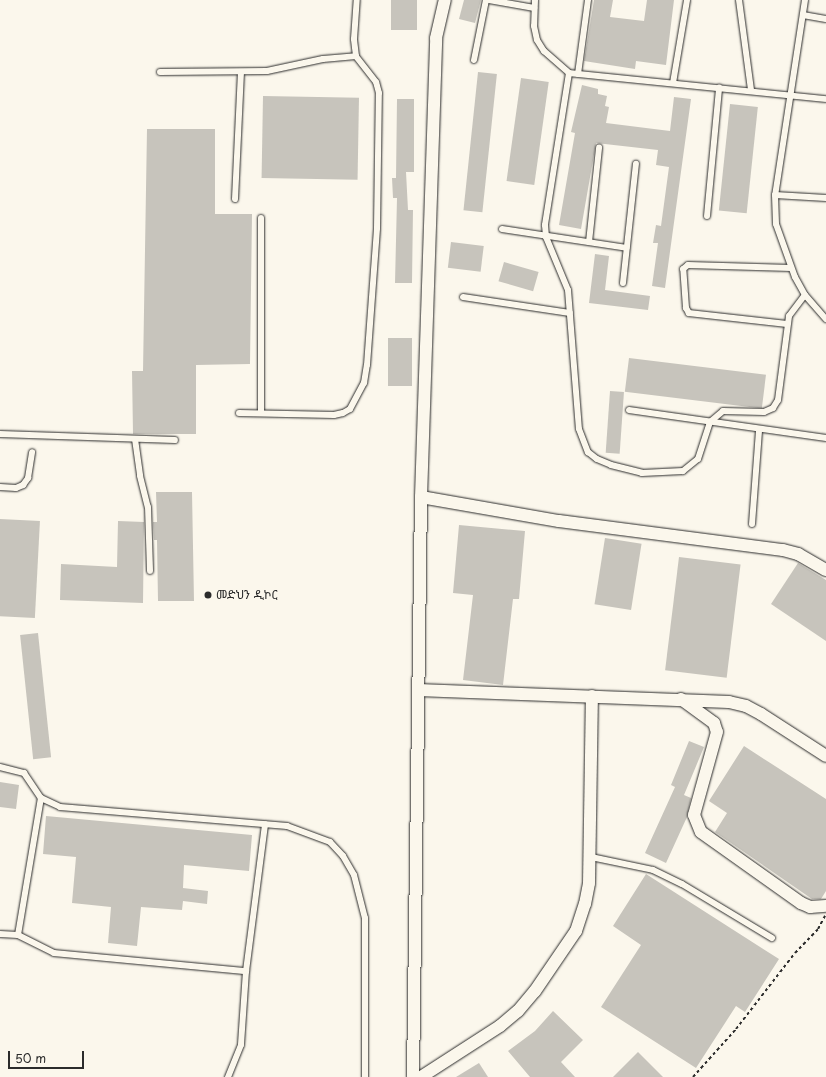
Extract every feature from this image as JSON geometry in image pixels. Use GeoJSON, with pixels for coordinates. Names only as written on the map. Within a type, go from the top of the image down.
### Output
{"type":"FeatureCollection","features":[{"type":"Feature","properties":{"kind":"street"},"geometry":{"type":"LineString","coordinates":[[413,1077],[421,497],[436,38],[445,0]]}},
{"type":"Feature","properties":{"kind":"street"},"geometry":{"type":"LineString","coordinates":[[421,497],[558,521],[783,550],[798,554],[826,570]]}},
{"type":"Feature","properties":{"kind":"street"},"geometry":{"type":"LineString","coordinates":[[418,690],[729,702],[746,706],[826,756]]}},
{"type":"Feature","properties":{"kind":"street"},"geometry":{"type":"LineString","coordinates":[[421,1077],[500,1026],[535,991],[576,930],[585,904],[591,857],[592,696]]}},
{"type":"Feature","properties":{"kind":"street"},"geometry":{"type":"LineString","coordinates":[[680,699],[714,723],[717,732],[694,815],[701,832],[801,903],[810,907],[826,906]]}},
{"type":"Feature","properties":{"kind":"lane"},"geometry":{"type":"LineString","coordinates":[[240,413],[261,412],[334,415],[343,413],[350,409],[364,383],[367,365],[377,228],[379,93],[376,82],[356,56],[354,39],[358,16],[357,0]]}},
{"type":"Feature","properties":{"kind":"lane"},"geometry":{"type":"LineString","coordinates":[[474,60],[488,0],[534,8]]}},
{"type":"Feature","properties":{"kind":"lane"},"geometry":{"type":"LineString","coordinates":[[535,0],[534,8],[537,40],[544,51],[569,74],[826,98]]}},
{"type":"Feature","properties":{"kind":"lane"},"geometry":{"type":"LineString","coordinates":[[578,74],[588,0]]}},
{"type":"Feature","properties":{"kind":"lane"},"geometry":{"type":"LineString","coordinates":[[673,83],[687,0]]}},
{"type":"Feature","properties":{"kind":"lane"},"geometry":{"type":"LineString","coordinates":[[739,0],[751,90]]}},
{"type":"Feature","properties":{"kind":"lane"},"geometry":{"type":"LineString","coordinates":[[805,0],[788,94],[775,195],[776,224],[791,268],[805,295],[826,319]]}},
{"type":"Feature","properties":{"kind":"lane"},"geometry":{"type":"LineString","coordinates":[[803,15],[826,18]]}},
{"type":"Feature","properties":{"kind":"lane"},"geometry":{"type":"LineString","coordinates":[[160,72],[241,73],[267,71],[323,59],[356,56]]}},
{"type":"Feature","properties":{"kind":"lane"},"geometry":{"type":"LineString","coordinates":[[235,199],[241,73]]}},
{"type":"Feature","properties":{"kind":"lane"},"geometry":{"type":"LineString","coordinates":[[569,74],[545,225],[546,236],[566,279],[579,429],[588,452],[597,459],[642,473],[683,471],[698,459],[710,422],[723,411],[764,412],[773,408],[778,400],[787,324],[796,305],[805,295]]}},
{"type":"Feature","properties":{"kind":"lane"},"geometry":{"type":"LineString","coordinates":[[706,216],[719,88]]}},
{"type":"Feature","properties":{"kind":"lane"},"geometry":{"type":"LineString","coordinates":[[589,242],[599,148]]}},
{"type":"Feature","properties":{"kind":"lane"},"geometry":{"type":"LineString","coordinates":[[623,283],[636,164]]}},
{"type":"Feature","properties":{"kind":"lane"},"geometry":{"type":"LineString","coordinates":[[775,195],[826,198]]}},
{"type":"Feature","properties":{"kind":"lane"},"geometry":{"type":"LineString","coordinates":[[261,218],[261,412]]}},
{"type":"Feature","properties":{"kind":"lane"},"geometry":{"type":"LineString","coordinates":[[502,229],[627,248]]}},
{"type":"Feature","properties":{"kind":"lane"},"geometry":{"type":"LineString","coordinates":[[787,324],[689,312],[686,308],[683,269],[688,265],[791,268]]}},
{"type":"Feature","properties":{"kind":"lane"},"geometry":{"type":"LineString","coordinates":[[462,297],[570,313]]}},
{"type":"Feature","properties":{"kind":"lane"},"geometry":{"type":"LineString","coordinates":[[629,410],[759,430],[826,438]]}},
{"type":"Feature","properties":{"kind":"lane"},"geometry":{"type":"LineString","coordinates":[[752,524],[759,430]]}},
{"type":"Feature","properties":{"kind":"lane"},"geometry":{"type":"LineString","coordinates":[[0,434],[175,440]]}},
{"type":"Feature","properties":{"kind":"lane"},"geometry":{"type":"LineString","coordinates":[[135,439],[140,476],[148,507],[150,571]]}},
{"type":"Feature","properties":{"kind":"lane"},"geometry":{"type":"LineString","coordinates":[[0,487],[16,488],[23,484],[28,478],[32,452]]}},
{"type":"Feature","properties":{"kind":"lane"},"geometry":{"type":"LineString","coordinates":[[0,767],[24,773],[41,798],[60,807],[287,826],[330,842],[344,856],[354,876],[365,918],[365,1077]]}},
{"type":"Feature","properties":{"kind":"lane"},"geometry":{"type":"LineString","coordinates":[[18,935],[41,798]]}},
{"type":"Feature","properties":{"kind":"lane"},"geometry":{"type":"LineString","coordinates":[[228,1077],[241,1045],[246,971],[265,824]]}},
{"type":"Feature","properties":{"kind":"lane"},"geometry":{"type":"LineString","coordinates":[[591,857],[654,870],[682,884],[772,938]]}},
{"type":"Feature","properties":{"kind":"lane"},"geometry":{"type":"LineString","coordinates":[[0,934],[18,935],[54,953],[246,971]]}},
{"type":"Feature","properties":{"kind":"path"},"geometry":{"type":"LineString","coordinates":[[693,1077],[736,1030],[795,953],[818,929],[826,914]]}},
{"type":"Feature","properties":{"kind":"building"},"geometry":{"type":"Polygon","coordinates":[[[391,0],[417,0],[417,30],[391,30],[391,0]]]}},
{"type":"Feature","properties":{"kind":"building"},"geometry":{"type":"Polygon","coordinates":[[[464,0],[481,0],[475,23],[459,19],[464,0]]]}},
{"type":"Feature","properties":{"kind":"building"},"geometry":{"type":"Polygon","coordinates":[[[594,0],[613,0],[610,17],[644,21],[647,0],[674,0],[666,65],[636,61],[635,69],[584,61],[594,0]]]}},
{"type":"Feature","properties":{"kind":"building"},"geometry":{"type":"Polygon","coordinates":[[[478,72],[497,74],[482,212],[463,210],[478,72]]]}},
{"type":"Feature","properties":{"kind":"building"},"geometry":{"type":"Polygon","coordinates":[[[521,78],[549,82],[534,185],[507,181],[521,78]]]}},
{"type":"Feature","properties":{"kind":"building"},"geometry":{"type":"Polygon","coordinates":[[[582,85],[598,89],[598,94],[607,96],[605,106],[609,107],[606,123],[670,131],[674,97],[691,99],[665,288],[652,286],[658,243],[653,243],[656,225],[661,226],[669,167],[656,165],[658,150],[596,143],[581,229],[559,225],[575,133],[571,132],[582,85]]]}},
{"type":"Feature","properties":{"kind":"building"},"geometry":{"type":"Polygon","coordinates":[[[263,96],[359,98],[358,180],[262,178],[263,96]]]}},
{"type":"Feature","properties":{"kind":"building"},"geometry":{"type":"Polygon","coordinates":[[[397,99],[414,99],[414,172],[406,172],[408,210],[413,210],[412,283],[395,283],[397,198],[393,198],[392,178],[396,178],[397,99]]]}},
{"type":"Feature","properties":{"kind":"building"},"geometry":{"type":"Polygon","coordinates":[[[730,104],[758,107],[747,213],[719,210],[730,104]]]}},
{"type":"Feature","properties":{"kind":"building"},"geometry":{"type":"Polygon","coordinates":[[[147,129],[215,129],[215,214],[252,214],[250,364],[196,365],[196,434],[133,434],[132,371],[143,371],[147,129]]]}},
{"type":"Feature","properties":{"kind":"building"},"geometry":{"type":"Polygon","coordinates":[[[451,242],[484,246],[481,272],[448,268],[451,242]]]}},
{"type":"Feature","properties":{"kind":"building"},"geometry":{"type":"Polygon","coordinates":[[[595,254],[609,256],[605,290],[650,296],[648,310],[589,303],[595,254]]]}},
{"type":"Feature","properties":{"kind":"building"},"geometry":{"type":"Polygon","coordinates":[[[504,262],[539,272],[533,291],[498,281],[504,262]]]}},
{"type":"Feature","properties":{"kind":"building"},"geometry":{"type":"Polygon","coordinates":[[[388,338],[412,338],[412,386],[388,386],[388,338]]]}},
{"type":"Feature","properties":{"kind":"building"},"geometry":{"type":"Polygon","coordinates":[[[629,358],[766,375],[762,409],[625,392],[629,358]]]}},
{"type":"Feature","properties":{"kind":"building"},"geometry":{"type":"Polygon","coordinates":[[[610,391],[624,392],[620,454],[606,453],[610,391]]]}},
{"type":"Feature","properties":{"kind":"building"},"geometry":{"type":"Polygon","coordinates":[[[156,492],[192,492],[194,601],[158,601],[157,540],[154,540],[153,522],[157,522],[156,492]]]}},
{"type":"Feature","properties":{"kind":"building"},"geometry":{"type":"Polygon","coordinates":[[[0,519],[40,521],[35,618],[0,616],[0,519]]]}},
{"type":"Feature","properties":{"kind":"building"},"geometry":{"type":"Polygon","coordinates":[[[118,521],[144,522],[143,603],[60,600],[61,564],[117,567],[118,521]]]}},
{"type":"Feature","properties":{"kind":"building"},"geometry":{"type":"Polygon","coordinates":[[[459,525],[525,531],[519,599],[513,599],[503,685],[463,680],[473,595],[453,593],[459,525]]]}},
{"type":"Feature","properties":{"kind":"building"},"geometry":{"type":"Polygon","coordinates":[[[605,538],[642,544],[631,610],[595,604],[605,538]]]}},
{"type":"Feature","properties":{"kind":"building"},"geometry":{"type":"Polygon","coordinates":[[[679,557],[741,565],[727,678],[665,670],[679,557]]]}},
{"type":"Feature","properties":{"kind":"building"},"geometry":{"type":"Polygon","coordinates":[[[798,563],[826,580],[826,641],[771,604],[798,563]]]}},
{"type":"Feature","properties":{"kind":"building"},"geometry":{"type":"Polygon","coordinates":[[[38,633],[51,757],[33,759],[20,635],[38,633]]]}},
{"type":"Feature","properties":{"kind":"building"},"geometry":{"type":"Polygon","coordinates":[[[689,741],[704,747],[684,795],[691,798],[687,817],[666,863],[645,853],[675,787],[671,785],[689,741]]]}},
{"type":"Feature","properties":{"kind":"building"},"geometry":{"type":"Polygon","coordinates":[[[744,746],[826,799],[826,891],[821,899],[812,899],[715,832],[727,813],[709,801],[744,746]]]}},
{"type":"Feature","properties":{"kind":"building"},"geometry":{"type":"Polygon","coordinates":[[[0,782],[19,785],[16,809],[0,807],[0,782]]]}},
{"type":"Feature","properties":{"kind":"building"},"geometry":{"type":"Polygon","coordinates":[[[46,816],[252,835],[249,871],[184,865],[183,888],[208,891],[207,904],[183,901],[182,910],[141,907],[137,946],[108,943],[111,907],[72,903],[76,857],[43,854],[46,816]]]}},
{"type":"Feature","properties":{"kind":"building"},"geometry":{"type":"Polygon","coordinates":[[[646,874],[779,959],[745,1012],[736,1006],[696,1068],[601,1007],[641,945],[613,926],[646,874]]]}},
{"type":"Feature","properties":{"kind":"building"},"geometry":{"type":"Polygon","coordinates":[[[553,1011],[583,1040],[561,1062],[575,1077],[530,1077],[508,1051],[535,1031],[553,1011]]]}},
{"type":"Feature","properties":{"kind":"building"},"geometry":{"type":"Polygon","coordinates":[[[638,1052],[663,1077],[613,1077],[638,1052]]]}},
{"type":"Feature","properties":{"kind":"building"},"geometry":{"type":"Polygon","coordinates":[[[479,1063],[488,1077],[456,1077],[479,1063]]]}},
{"type":"Feature","properties":{"kind":"place","name":"መድህን ዲኮር"},"geometry":{"type":"Point","coordinates":[208,595]}}]}
